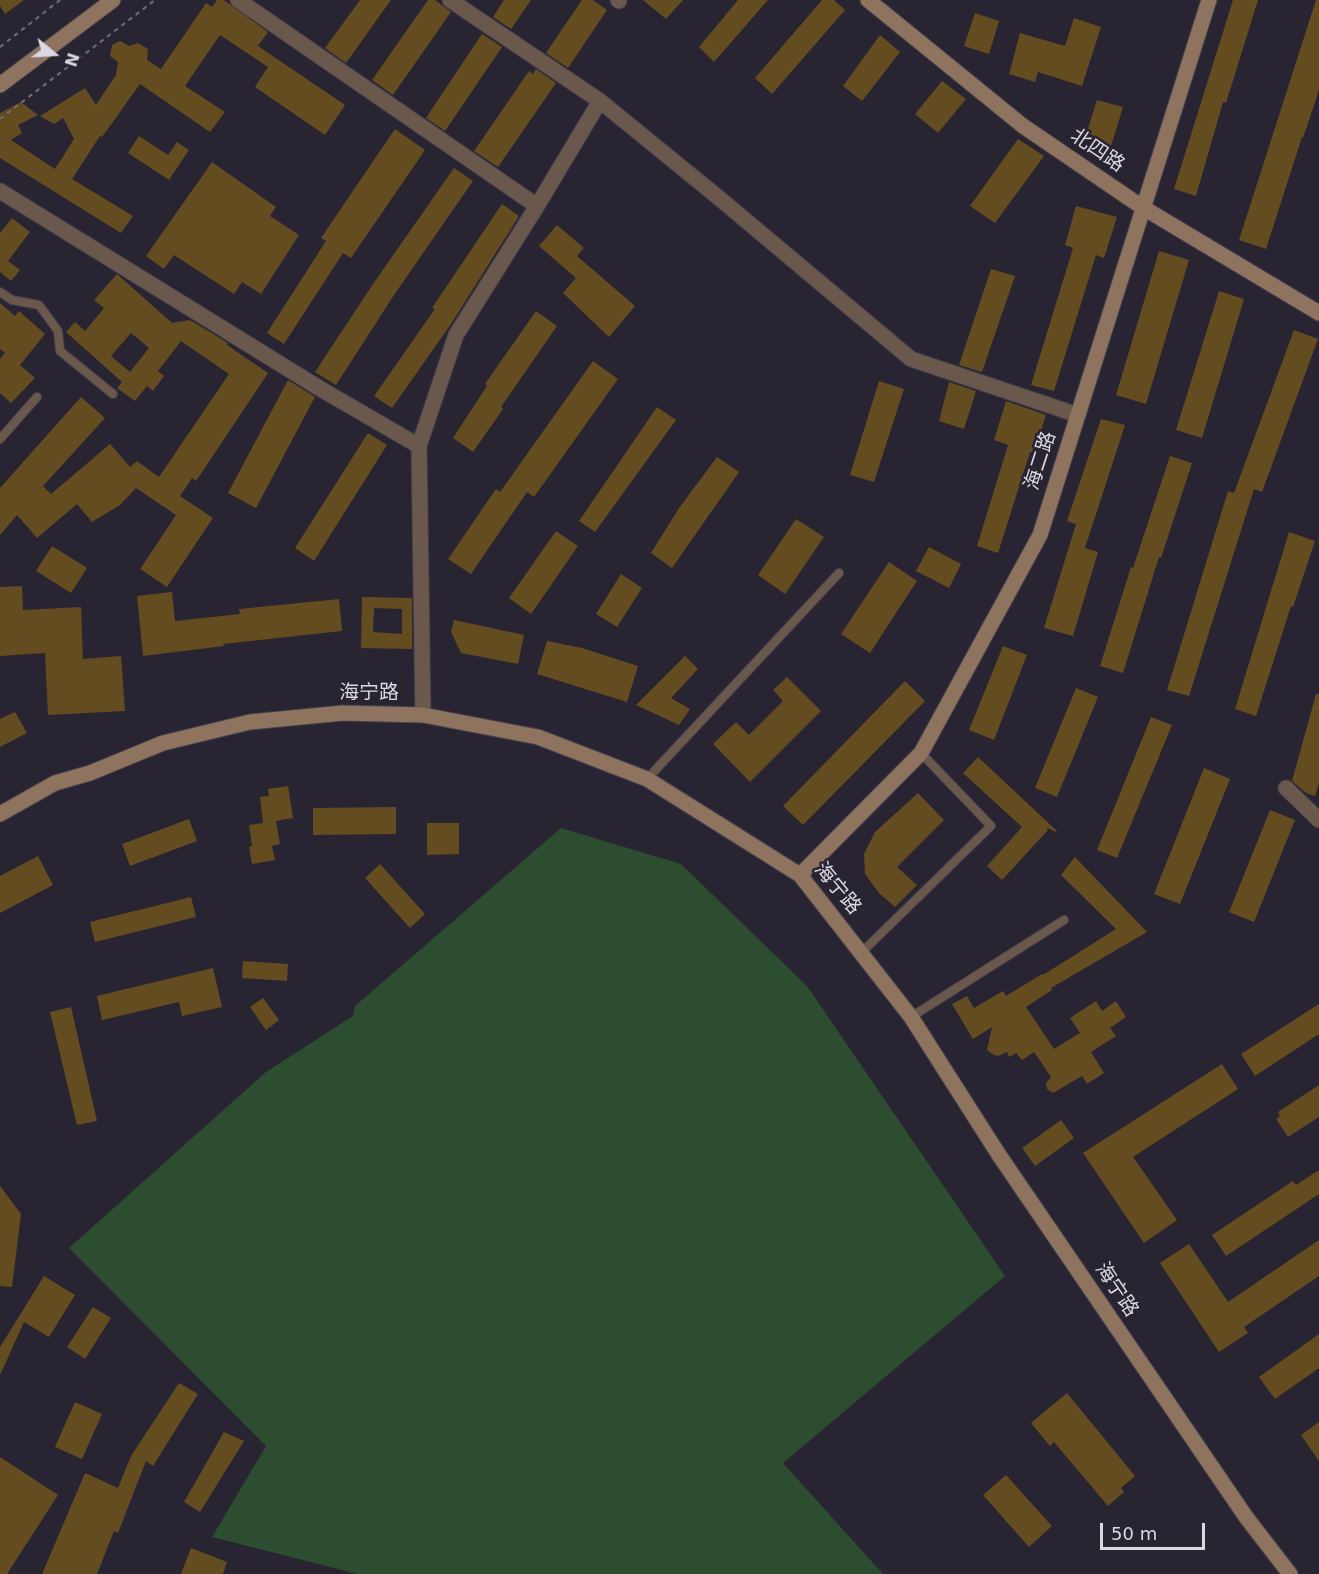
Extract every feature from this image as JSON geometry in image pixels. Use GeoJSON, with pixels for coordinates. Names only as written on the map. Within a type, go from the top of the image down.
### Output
{"type":"FeatureCollection","features":[{"type":"Feature","properties":{"kind":"main road"},"geometry":{"type":"LineString","coordinates":[[0,85],[113,0]]}},
{"type":"Feature","properties":{"kind":"main road","name":"北四路"},"geometry":{"type":"LineString","coordinates":[[868,0],[1023,126],[1142,207],[1319,313]]}},
{"type":"Feature","properties":{"kind":"main road","name":"海二路"},"geometry":{"type":"LineString","coordinates":[[800,875],[921,753],[1040,535],[1209,0]]}},
{"type":"Feature","properties":{"kind":"main road","name":"海宁路"},"geometry":{"type":"LineString","coordinates":[[0,814],[55,783],[90,773],[163,743],[239,724],[343,713],[423,716],[538,737],[647,779],[800,875],[911,1017],[1019,1184],[1246,1517],[1290,1574]]}},
{"type":"Feature","properties":{"kind":"street"},"geometry":{"type":"LineString","coordinates":[[238,0],[537,206]]}},
{"type":"Feature","properties":{"kind":"street"},"geometry":{"type":"LineString","coordinates":[[450,0],[600,101],[911,359],[1078,415]]}},
{"type":"Feature","properties":{"kind":"street"},"geometry":{"type":"LineString","coordinates":[[423,716],[419,446],[456,335],[600,101]]}},
{"type":"Feature","properties":{"kind":"street"},"geometry":{"type":"LineString","coordinates":[[0,191],[319,388],[419,446]]}},
{"type":"Feature","properties":{"kind":"street"},"geometry":{"type":"LineString","coordinates":[[1286,788],[1319,820]]}},
{"type":"Feature","properties":{"kind":"lane"},"geometry":{"type":"LineString","coordinates":[[0,292],[12,300],[39,305],[58,331],[60,351],[113,394]]}},
{"type":"Feature","properties":{"kind":"lane"},"geometry":{"type":"LineString","coordinates":[[0,439],[37,397]]}},
{"type":"Feature","properties":{"kind":"lane"},"geometry":{"type":"LineString","coordinates":[[647,779],[840,573]]}},
{"type":"Feature","properties":{"kind":"lane"},"geometry":{"type":"LineString","coordinates":[[862,952],[991,826],[921,753]]}},
{"type":"Feature","properties":{"kind":"lane"},"geometry":{"type":"LineString","coordinates":[[911,1017],[1065,920]]}},
{"type":"Feature","properties":{"kind":"path"},"geometry":{"type":"LineString","coordinates":[[0,47],[60,0]]}},
{"type":"Feature","properties":{"kind":"path"},"geometry":{"type":"LineString","coordinates":[[0,119],[155,0]]}},
{"type":"Feature","properties":{"kind":"green space"},"geometry":{"type":"Polygon","coordinates":[[[561,828],[681,864],[807,986],[1005,1276],[783,1463],[883,1574],[358,1574],[212,1537],[266,1446],[69,1248],[266,1072],[353,1016],[355,1006],[561,828]]]}},
{"type":"Feature","properties":{"kind":"building"},"geometry":{"type":"Polygon","coordinates":[[[0,0],[24,0],[5,14],[0,6],[0,0]]]}},
{"type":"Feature","properties":{"kind":"building"},"geometry":{"type":"Polygon","coordinates":[[[217,0],[224,0],[268,32],[258,46],[345,105],[325,135],[255,87],[268,67],[220,35],[185,86],[225,112],[210,132],[140,84],[102,137],[100,136],[72,179],[133,216],[121,233],[0,158],[0,113],[21,102],[38,115],[18,125],[22,133],[11,140],[55,169],[74,139],[63,118],[54,124],[40,116],[85,88],[96,105],[116,75],[118,62],[110,56],[112,45],[120,41],[129,46],[138,43],[148,49],[147,60],[161,69],[206,3],[212,7],[217,0]]]}},
{"type":"Feature","properties":{"kind":"building"},"geometry":{"type":"Polygon","coordinates":[[[360,0],[391,0],[346,63],[325,48],[360,0]]]}},
{"type":"Feature","properties":{"kind":"building"},"geometry":{"type":"Polygon","coordinates":[[[428,0],[435,0],[451,12],[393,95],[372,80],[428,0]]]}},
{"type":"Feature","properties":{"kind":"building"},"geometry":{"type":"Polygon","coordinates":[[[504,0],[531,0],[511,29],[493,17],[504,0]]]}},
{"type":"Feature","properties":{"kind":"building"},"geometry":{"type":"Polygon","coordinates":[[[582,0],[593,0],[607,10],[568,68],[546,53],[582,0]]]}},
{"type":"Feature","properties":{"kind":"building"},"geometry":{"type":"Polygon","coordinates":[[[643,0],[683,0],[666,19],[643,0]]]}},
{"type":"Feature","properties":{"kind":"building"},"geometry":{"type":"Polygon","coordinates":[[[738,0],[768,0],[714,62],[699,47],[738,0]]]}},
{"type":"Feature","properties":{"kind":"building"},"geometry":{"type":"Polygon","coordinates":[[[822,0],[834,0],[845,10],[772,94],[755,78],[822,0]]]}},
{"type":"Feature","properties":{"kind":"building"},"geometry":{"type":"Polygon","coordinates":[[[1233,0],[1258,0],[1226,103],[1223,102],[1196,196],[1174,189],[1233,0]]]}},
{"type":"Feature","properties":{"kind":"building"},"geometry":{"type":"Polygon","coordinates":[[[1316,0],[1319,0],[1319,90],[1266,249],[1239,240],[1316,0]]]}},
{"type":"Feature","properties":{"kind":"building"},"geometry":{"type":"Polygon","coordinates":[[[975,13],[999,21],[989,54],[964,46],[975,13]]]}},
{"type":"Feature","properties":{"kind":"building"},"geometry":{"type":"Polygon","coordinates":[[[1074,18],[1101,27],[1082,86],[1038,72],[1035,82],[1009,74],[1020,33],[1065,46],[1074,18]]]}},
{"type":"Feature","properties":{"kind":"building"},"geometry":{"type":"Polygon","coordinates":[[[482,34],[502,47],[445,131],[426,118],[482,34]]]}},
{"type":"Feature","properties":{"kind":"building"},"geometry":{"type":"Polygon","coordinates":[[[880,35],[900,52],[862,101],[843,86],[880,35]]]}},
{"type":"Feature","properties":{"kind":"building"},"geometry":{"type":"Polygon","coordinates":[[[536,69],[556,83],[498,167],[474,151],[529,71],[533,74],[536,69]]]}},
{"type":"Feature","properties":{"kind":"building"},"geometry":{"type":"Polygon","coordinates":[[[942,81],[966,99],[938,133],[915,114],[942,81]]]}},
{"type":"Feature","properties":{"kind":"building"},"geometry":{"type":"Polygon","coordinates":[[[1097,100],[1123,107],[1111,146],[1085,138],[1097,100]]]}},
{"type":"Feature","properties":{"kind":"building"},"geometry":{"type":"Polygon","coordinates":[[[395,129],[425,150],[351,258],[343,253],[284,344],[267,333],[326,241],[321,238],[395,129]]]}},
{"type":"Feature","properties":{"kind":"building"},"geometry":{"type":"Polygon","coordinates":[[[139,136],[168,155],[177,142],[189,150],[169,180],[128,153],[139,136]]]}},
{"type":"Feature","properties":{"kind":"building"},"geometry":{"type":"Polygon","coordinates":[[[1018,139],[1044,156],[995,223],[970,206],[1018,139]]]}},
{"type":"Feature","properties":{"kind":"building"},"geometry":{"type":"Polygon","coordinates":[[[212,162],[276,207],[270,216],[299,235],[261,294],[242,282],[234,294],[174,255],[164,269],[146,256],[212,162]]]}},
{"type":"Feature","properties":{"kind":"building"},"geometry":{"type":"Polygon","coordinates":[[[454,168],[473,181],[394,295],[336,385],[315,372],[454,168]]]}},
{"type":"Feature","properties":{"kind":"building"},"geometry":{"type":"Polygon","coordinates":[[[502,204],[519,216],[451,324],[392,408],[374,396],[435,309],[432,308],[502,204]]]}},
{"type":"Feature","properties":{"kind":"building"},"geometry":{"type":"Polygon","coordinates":[[[1076,206],[1117,217],[1104,258],[1096,255],[1054,391],[1031,385],[1073,248],[1065,245],[1076,206]]]}},
{"type":"Feature","properties":{"kind":"building"},"geometry":{"type":"Polygon","coordinates":[[[12,218],[30,232],[8,261],[20,270],[11,281],[0,272],[0,233],[12,218]]]}},
{"type":"Feature","properties":{"kind":"building"},"geometry":{"type":"Polygon","coordinates":[[[557,225],[584,248],[577,256],[635,306],[609,337],[563,293],[576,278],[539,246],[557,225]]]}},
{"type":"Feature","properties":{"kind":"building"},"geometry":{"type":"Polygon","coordinates":[[[1159,251],[1189,260],[1146,404],[1116,395],[1159,251]]]}},
{"type":"Feature","properties":{"kind":"building"},"geometry":{"type":"Polygon","coordinates":[[[991,269],[1015,276],[982,372],[959,365],[991,269]]]}},
{"type":"Feature","properties":{"kind":"building"},"geometry":{"type":"Polygon","coordinates":[[[117,274],[172,323],[190,320],[228,343],[227,345],[268,373],[196,481],[192,478],[180,496],[213,518],[167,587],[140,569],[176,515],[136,488],[120,505],[92,522],[77,504],[37,538],[17,515],[0,535],[0,488],[81,397],[105,418],[43,486],[51,494],[110,444],[130,467],[137,461],[159,477],[229,374],[181,341],[158,371],[164,376],[153,391],[147,386],[135,401],[117,388],[122,382],[66,332],[75,322],[85,331],[104,308],[94,300],[117,274]],[[131,333],[111,356],[130,372],[149,348],[131,333]]]}},
{"type":"Feature","properties":{"kind":"building"},"geometry":{"type":"Polygon","coordinates":[[[1219,291],[1244,299],[1202,438],[1176,430],[1219,291]]]}},
{"type":"Feature","properties":{"kind":"building"},"geometry":{"type":"Polygon","coordinates":[[[0,303],[15,316],[19,311],[45,334],[20,365],[35,378],[11,403],[0,393],[0,359],[5,353],[0,349],[0,303]]]}},
{"type":"Feature","properties":{"kind":"building"},"geometry":{"type":"Polygon","coordinates":[[[536,311],[557,326],[473,452],[453,438],[487,386],[485,384],[536,311]]]}},
{"type":"Feature","properties":{"kind":"building"},"geometry":{"type":"Polygon","coordinates":[[[1294,330],[1318,339],[1262,492],[1254,489],[1189,696],[1167,690],[1228,491],[1234,493],[1294,330]]]}},
{"type":"Feature","properties":{"kind":"building"},"geometry":{"type":"Polygon","coordinates":[[[593,361],[618,379],[534,497],[527,492],[471,574],[448,559],[496,489],[500,492],[593,361]]]}},
{"type":"Feature","properties":{"kind":"building"},"geometry":{"type":"Polygon","coordinates":[[[288,380],[315,397],[256,508],[228,493],[288,380]]]}},
{"type":"Feature","properties":{"kind":"building"},"geometry":{"type":"Polygon","coordinates":[[[879,381],[904,389],[874,482],[850,475],[879,381]]]}},
{"type":"Feature","properties":{"kind":"building"},"geometry":{"type":"Polygon","coordinates":[[[949,382],[976,391],[964,429],[939,421],[949,382]]]}},
{"type":"Feature","properties":{"kind":"building"},"geometry":{"type":"Polygon","coordinates":[[[1006,401],[1046,415],[1034,453],[1030,452],[998,553],[977,546],[1008,445],[994,440],[1006,401]]]}},
{"type":"Feature","properties":{"kind":"building"},"geometry":{"type":"Polygon","coordinates":[[[657,407],[676,420],[595,532],[579,521],[657,407]]]}},
{"type":"Feature","properties":{"kind":"building"},"geometry":{"type":"Polygon","coordinates":[[[1101,419],[1125,425],[1085,548],[1098,552],[1073,636],[1044,628],[1076,524],[1067,521],[1101,419]]]}},
{"type":"Feature","properties":{"kind":"building"},"geometry":{"type":"Polygon","coordinates":[[[368,433],[387,445],[314,561],[295,548],[368,433]]]}},
{"type":"Feature","properties":{"kind":"building"},"geometry":{"type":"Polygon","coordinates":[[[1170,456],[1192,463],[1161,558],[1159,557],[1123,673],[1100,666],[1131,567],[1133,568],[1170,456]]]}},
{"type":"Feature","properties":{"kind":"building"},"geometry":{"type":"Polygon","coordinates":[[[717,457],[739,472],[672,568],[651,553],[679,508],[717,457]]]}},
{"type":"Feature","properties":{"kind":"building"},"geometry":{"type":"Polygon","coordinates":[[[796,519],[824,537],[785,594],[758,575],[796,519]]]}},
{"type":"Feature","properties":{"kind":"building"},"geometry":{"type":"Polygon","coordinates":[[[556,531],[578,546],[531,614],[509,598],[556,531]]]}},
{"type":"Feature","properties":{"kind":"building"},"geometry":{"type":"Polygon","coordinates":[[[1289,532],[1315,541],[1293,607],[1291,606],[1256,716],[1235,709],[1289,532]]]}},
{"type":"Feature","properties":{"kind":"building"},"geometry":{"type":"Polygon","coordinates":[[[52,546],[87,568],[71,593],[36,571],[52,546]]]}},
{"type":"Feature","properties":{"kind":"building"},"geometry":{"type":"Polygon","coordinates":[[[929,547],[961,564],[949,588],[916,571],[929,547]]]}},
{"type":"Feature","properties":{"kind":"building"},"geometry":{"type":"Polygon","coordinates":[[[889,562],[917,581],[870,653],[841,634],[889,562]]]}},
{"type":"Feature","properties":{"kind":"building"},"geometry":{"type":"Polygon","coordinates":[[[621,574],[642,588],[617,627],[596,614],[621,574]]]}},
{"type":"Feature","properties":{"kind":"building"},"geometry":{"type":"Polygon","coordinates":[[[22,586],[23,610],[81,607],[83,659],[121,656],[125,711],[48,715],[45,653],[0,656],[0,587],[22,586]]]}},
{"type":"Feature","properties":{"kind":"building"},"geometry":{"type":"Polygon","coordinates":[[[172,592],[175,621],[240,614],[239,609],[339,599],[342,631],[223,644],[224,646],[143,656],[137,596],[172,592]]]}},
{"type":"Feature","properties":{"kind":"building"},"geometry":{"type":"Polygon","coordinates":[[[362,597],[412,598],[412,649],[361,648],[362,597]],[[374,608],[373,632],[402,634],[402,609],[374,608]]]}},
{"type":"Feature","properties":{"kind":"building"},"geometry":{"type":"Polygon","coordinates":[[[454,620],[524,635],[518,664],[461,653],[451,632],[454,620]]]}},
{"type":"Feature","properties":{"kind":"building"},"geometry":{"type":"Polygon","coordinates":[[[547,641],[582,648],[638,666],[627,702],[537,674],[547,641]]]}},
{"type":"Feature","properties":{"kind":"building"},"geometry":{"type":"Polygon","coordinates":[[[1003,646],[1027,655],[994,740],[969,730],[1003,646]]]}},
{"type":"Feature","properties":{"kind":"building"},"geometry":{"type":"Polygon","coordinates":[[[685,656],[698,669],[671,698],[690,709],[679,725],[636,705],[685,656]]]}},
{"type":"Feature","properties":{"kind":"building"},"geometry":{"type":"Polygon","coordinates":[[[787,677],[821,711],[750,782],[713,744],[736,722],[749,735],[783,701],[773,690],[787,677]]]}},
{"type":"Feature","properties":{"kind":"building"},"geometry":{"type":"Polygon","coordinates":[[[905,681],[925,701],[803,825],[783,806],[905,681]]]}},
{"type":"Feature","properties":{"kind":"building"},"geometry":{"type":"Polygon","coordinates":[[[1076,688],[1098,697],[1057,797],[1035,788],[1076,688]]]}},
{"type":"Feature","properties":{"kind":"building"},"geometry":{"type":"Polygon","coordinates":[[[1316,694],[1319,694],[1319,783],[1315,796],[1306,793],[1292,781],[1316,694]]]}},
{"type":"Feature","properties":{"kind":"building"},"geometry":{"type":"Polygon","coordinates":[[[15,712],[27,733],[0,747],[0,719],[15,712]]]}},
{"type":"Feature","properties":{"kind":"building"},"geometry":{"type":"Polygon","coordinates":[[[1151,717],[1172,725],[1117,858],[1097,850],[1151,717]]]}},
{"type":"Feature","properties":{"kind":"building"},"geometry":{"type":"Polygon","coordinates":[[[978,757],[1057,831],[1047,828],[1048,830],[1002,880],[987,866],[1022,827],[963,773],[978,757]]]}},
{"type":"Feature","properties":{"kind":"building"},"geometry":{"type":"Polygon","coordinates":[[[1204,768],[1230,779],[1180,904],[1154,894],[1204,768]]]}},
{"type":"Feature","properties":{"kind":"building"},"geometry":{"type":"Polygon","coordinates":[[[288,786],[293,818],[276,821],[280,844],[272,846],[275,860],[252,864],[249,825],[263,823],[260,797],[269,796],[268,789],[288,786]]]}},
{"type":"Feature","properties":{"kind":"building"},"geometry":{"type":"Polygon","coordinates":[[[918,793],[944,820],[897,867],[917,885],[895,907],[879,893],[865,874],[864,854],[875,832],[918,793]]]}},
{"type":"Feature","properties":{"kind":"building"},"geometry":{"type":"Polygon","coordinates":[[[396,807],[396,834],[313,835],[313,808],[396,807]]]}},
{"type":"Feature","properties":{"kind":"building"},"geometry":{"type":"Polygon","coordinates":[[[1270,810],[1295,820],[1254,922],[1229,912],[1270,810]]]}},
{"type":"Feature","properties":{"kind":"building"},"geometry":{"type":"Polygon","coordinates":[[[189,819],[197,841],[130,866],[122,844],[189,819]]]}},
{"type":"Feature","properties":{"kind":"building"},"geometry":{"type":"Polygon","coordinates":[[[427,823],[459,823],[459,854],[427,855],[427,823]]]}},
{"type":"Feature","properties":{"kind":"building"},"geometry":{"type":"Polygon","coordinates":[[[38,856],[53,885],[0,913],[0,876],[38,856]]]}},
{"type":"Feature","properties":{"kind":"building"},"geometry":{"type":"Polygon","coordinates":[[[1075,857],[1147,932],[1051,988],[1052,990],[1026,1007],[1054,1049],[1080,1033],[1070,1018],[1096,1001],[1102,1011],[1116,1001],[1126,1017],[1110,1028],[1116,1036],[1091,1052],[1104,1073],[1087,1084],[1082,1076],[1053,1093],[1047,1089],[1046,1083],[1051,1077],[1034,1052],[1022,1060],[1016,1053],[1009,1057],[1007,1052],[998,1056],[992,1054],[987,1050],[992,1027],[973,1039],[952,1004],[967,996],[974,1008],[1003,991],[1006,996],[1116,929],[1061,875],[1075,857]]]}},
{"type":"Feature","properties":{"kind":"building"},"geometry":{"type":"Polygon","coordinates":[[[380,864],[425,914],[410,928],[365,878],[380,864]]]}},
{"type":"Feature","properties":{"kind":"building"},"geometry":{"type":"Polygon","coordinates":[[[191,897],[196,917],[95,942],[90,922],[191,897]]]}},
{"type":"Feature","properties":{"kind":"building"},"geometry":{"type":"Polygon","coordinates":[[[243,961],[288,964],[287,981],[242,978],[243,961]]]}},
{"type":"Feature","properties":{"kind":"building"},"geometry":{"type":"Polygon","coordinates":[[[213,968],[222,1007],[182,1016],[179,1002],[102,1020],[97,996],[213,968]]]}},
{"type":"Feature","properties":{"kind":"building"},"geometry":{"type":"Polygon","coordinates":[[[263,998],[279,1020],[266,1030],[250,1007],[263,998]]]}},
{"type":"Feature","properties":{"kind":"building"},"geometry":{"type":"Polygon","coordinates":[[[1319,1004],[1319,1034],[1255,1076],[1241,1054],[1319,1004]]]}},
{"type":"Feature","properties":{"kind":"building"},"geometry":{"type":"Polygon","coordinates":[[[71,1007],[97,1121],[77,1125],[50,1012],[71,1007]]]}},
{"type":"Feature","properties":{"kind":"building"},"geometry":{"type":"Polygon","coordinates":[[[1222,1064],[1238,1089],[1133,1157],[1177,1220],[1144,1243],[1083,1153],[1222,1064]]]}},
{"type":"Feature","properties":{"kind":"building"},"geometry":{"type":"Polygon","coordinates":[[[1319,1085],[1319,1117],[1288,1137],[1276,1119],[1280,1116],[1278,1112],[1319,1085]]]}},
{"type":"Feature","properties":{"kind":"building"},"geometry":{"type":"Polygon","coordinates":[[[1061,1120],[1074,1138],[1035,1166],[1022,1148],[1061,1120]]]}},
{"type":"Feature","properties":{"kind":"building"},"geometry":{"type":"Polygon","coordinates":[[[1319,1170],[1319,1194],[1226,1256],[1212,1235],[1293,1181],[1296,1185],[1319,1170]]]}},
{"type":"Feature","properties":{"kind":"building"},"geometry":{"type":"Polygon","coordinates":[[[0,1186],[21,1214],[12,1287],[0,1286],[0,1186]]]}},
{"type":"Feature","properties":{"kind":"building"},"geometry":{"type":"Polygon","coordinates":[[[1319,1240],[1319,1276],[1244,1327],[1248,1333],[1219,1352],[1160,1263],[1189,1244],[1228,1302],[1319,1240]]]}},
{"type":"Feature","properties":{"kind":"building"},"geometry":{"type":"Polygon","coordinates":[[[44,1276],[75,1295],[49,1337],[24,1322],[0,1375],[0,1347],[44,1276]]]}},
{"type":"Feature","properties":{"kind":"building"},"geometry":{"type":"Polygon","coordinates":[[[93,1307],[111,1318],[85,1359],[67,1347],[93,1307]]]}},
{"type":"Feature","properties":{"kind":"building"},"geometry":{"type":"Polygon","coordinates":[[[1319,1334],[1319,1368],[1275,1399],[1259,1377],[1319,1334]]]}},
{"type":"Feature","properties":{"kind":"building"},"geometry":{"type":"Polygon","coordinates":[[[179,1383],[198,1394],[153,1466],[146,1461],[118,1533],[114,1531],[97,1574],[42,1574],[85,1473],[118,1488],[131,1456],[179,1383]]]}},
{"type":"Feature","properties":{"kind":"building"},"geometry":{"type":"Polygon","coordinates":[[[1067,1393],[1135,1476],[1121,1488],[1124,1492],[1108,1506],[1054,1442],[1050,1446],[1031,1423],[1067,1393]]]}},
{"type":"Feature","properties":{"kind":"building"},"geometry":{"type":"Polygon","coordinates":[[[75,1402],[102,1414],[82,1459],[55,1447],[75,1402]]]}},
{"type":"Feature","properties":{"kind":"building"},"geometry":{"type":"Polygon","coordinates":[[[1319,1422],[1319,1461],[1301,1435],[1319,1422]]]}},
{"type":"Feature","properties":{"kind":"building"},"geometry":{"type":"Polygon","coordinates":[[[224,1432],[244,1441],[200,1512],[184,1502],[224,1432]]]}},
{"type":"Feature","properties":{"kind":"building"},"geometry":{"type":"Polygon","coordinates":[[[0,1457],[58,1495],[7,1574],[0,1574],[0,1457]]]}},
{"type":"Feature","properties":{"kind":"building"},"geometry":{"type":"Polygon","coordinates":[[[1006,1475],[1052,1526],[1029,1547],[983,1495],[1006,1475]]]}},
{"type":"Feature","properties":{"kind":"building"},"geometry":{"type":"Polygon","coordinates":[[[191,1548],[227,1562],[223,1574],[181,1574],[191,1548]]]}}]}
